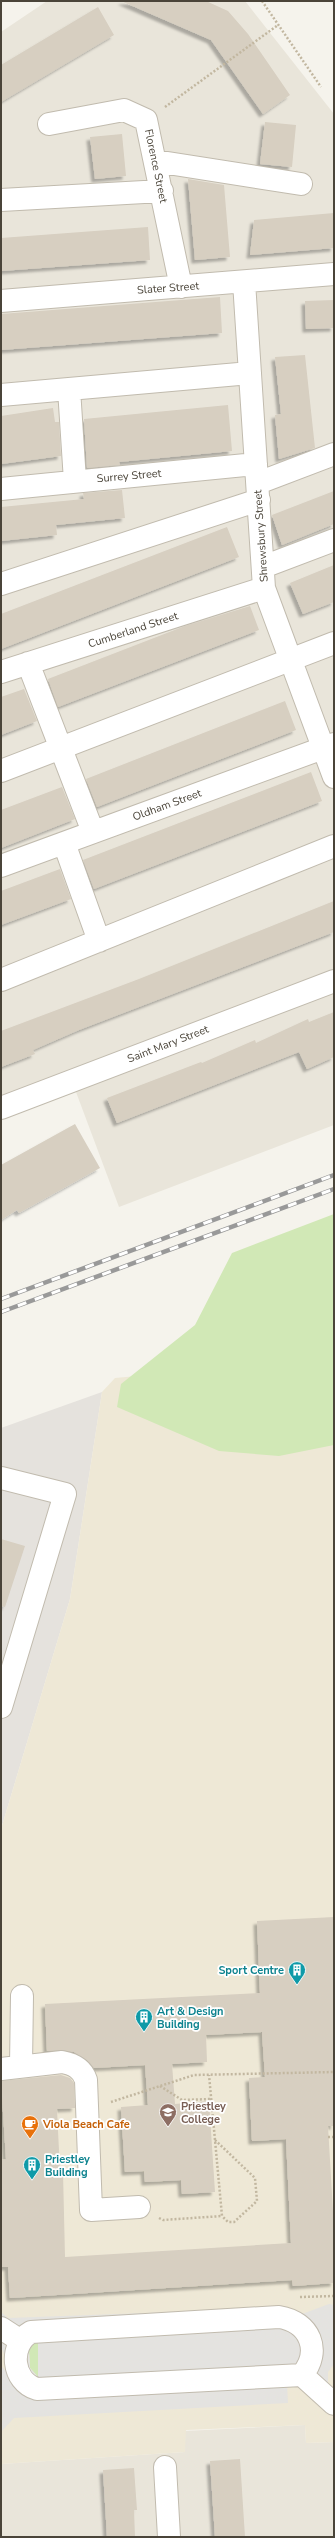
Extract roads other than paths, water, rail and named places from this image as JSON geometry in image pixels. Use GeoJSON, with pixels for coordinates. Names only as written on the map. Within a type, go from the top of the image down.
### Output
{"type":"FeatureCollection","features":[{"type":"Feature","properties":{"kind":"street","name":"Florence Street"},"geometry":{"type":"LineString","coordinates":[[49,124],[124,110],[146,120],[181,288]]}},
{"type":"Feature","properties":{"kind":"street"},"geometry":{"type":"LineString","coordinates":[[155,161],[301,184]]}},
{"type":"Feature","properties":{"kind":"street"},"geometry":{"type":"LineString","coordinates":[[1,200],[162,191]]}},
{"type":"Feature","properties":{"kind":"street","name":"Slater Street"},"geometry":{"type":"LineString","coordinates":[[1,301],[181,288],[334,274]]}},
{"type":"Feature","properties":{"kind":"street","name":"Shrewsbury Street"},"geometry":{"type":"LineString","coordinates":[[244,282],[264,577],[291,659],[329,746],[334,777]]}},
{"type":"Feature","properties":{"kind":"street"},"geometry":{"type":"LineString","coordinates":[[1,395],[250,373]]}},
{"type":"Feature","properties":{"kind":"street"},"geometry":{"type":"LineString","coordinates":[[69,389],[75,481]]}},
{"type":"Feature","properties":{"kind":"street"},"geometry":{"type":"LineString","coordinates":[[1,584],[334,454]]}},
{"type":"Feature","properties":{"kind":"street","name":"Surrey Street"},"geometry":{"type":"LineString","coordinates":[[1,489],[75,481],[257,483]]}},
{"type":"Feature","properties":{"kind":"street","name":"Cumberland Street"},"geometry":{"type":"LineString","coordinates":[[1,672],[264,577],[334,540]]}},
{"type":"Feature","properties":{"kind":"street"},"geometry":{"type":"LineString","coordinates":[[1,771],[334,643]]}},
{"type":"Feature","properties":{"kind":"street"},"geometry":{"type":"LineString","coordinates":[[28,663],[93,832]]}},
{"type":"Feature","properties":{"kind":"street","name":"Oldham Street"},"geometry":{"type":"LineString","coordinates":[[1,866],[329,746]]}},
{"type":"Feature","properties":{"kind":"street"},"geometry":{"type":"LineString","coordinates":[[64,843],[99,941]]}},
{"type":"Feature","properties":{"kind":"street"},"geometry":{"type":"LineString","coordinates":[[1,980],[334,846]]}},
{"type":"Feature","properties":{"kind":"street","name":"Saint Mary Street"},"geometry":{"type":"LineString","coordinates":[[1,1108],[334,981]]}},
{"type":"Feature","properties":{"kind":"street"},"geometry":{"type":"LineString","coordinates":[[1,1478],[65,1494],[1,1707]]}},
{"type":"Feature","properties":{"kind":"street"},"geometry":{"type":"LineString","coordinates":[[22,1996],[11,2067],[62,2062],[71,2063],[80,2070],[86,2080],[91,2210],[139,2207]]}},
{"type":"Feature","properties":{"kind":"street"},"geometry":{"type":"LineString","coordinates":[[280,2317],[300,2324],[308,2334],[311,2348],[308,2368],[302,2374],[37,2389],[28,2386],[18,2371],[16,2354],[21,2341],[31,2332],[280,2317]]}},
{"type":"Feature","properties":{"kind":"street"},"geometry":{"type":"LineString","coordinates":[[1,2328],[21,2341]]}},
{"type":"Feature","properties":{"kind":"street"},"geometry":{"type":"LineString","coordinates":[[302,2374],[334,2404]]}},
{"type":"Feature","properties":{"kind":"street"},"geometry":{"type":"LineString","coordinates":[[165,2467],[169,2537]]}},
{"type":"Feature","properties":{"kind":"railway"},"geometry":{"type":"LineString","coordinates":[[1,1299],[334,1175]]}},
{"type":"Feature","properties":{"kind":"railway"},"geometry":{"type":"LineString","coordinates":[[1,1312],[334,1189]]}},
{"type":"Feature","properties":{"kind":"place","name":"Sport Centre"},"geometry":{"type":"Point","coordinates":[297,1985]}},
{"type":"Feature","properties":{"kind":"place","name":"Art & Design Building"},"geometry":{"type":"Point","coordinates":[144,2032]}},
{"type":"Feature","properties":{"kind":"place","name":"Priestley College"},"geometry":{"type":"Point","coordinates":[168,2127]}},
{"type":"Feature","properties":{"kind":"place","name":"Viola Beach Cafe"},"geometry":{"type":"Point","coordinates":[30,2139]}},
{"type":"Feature","properties":{"kind":"place","name":"Priestley Building"},"geometry":{"type":"Point","coordinates":[32,2180]}}]}
